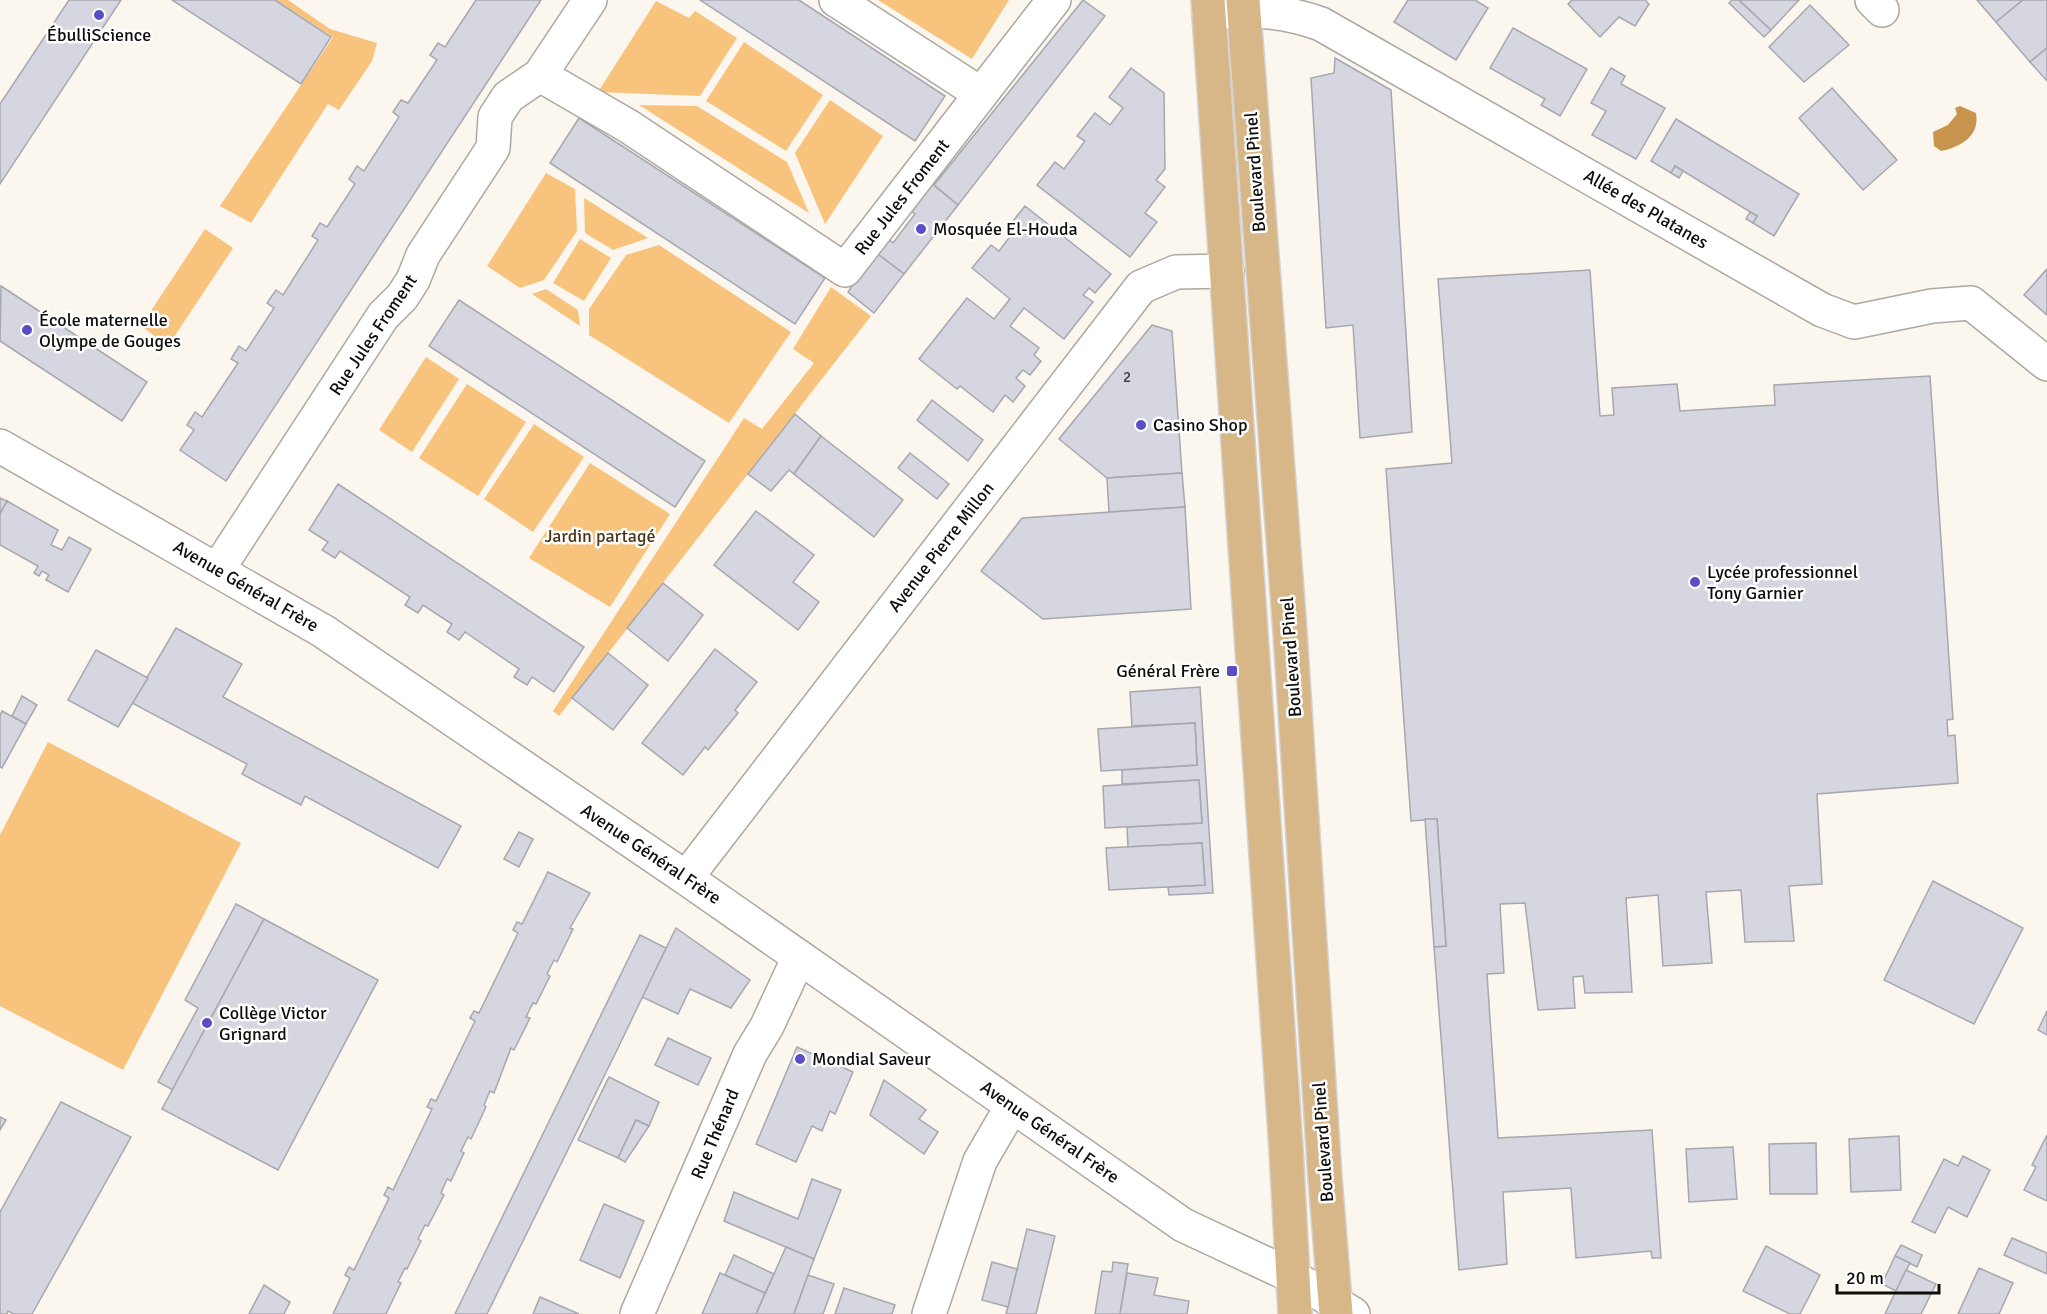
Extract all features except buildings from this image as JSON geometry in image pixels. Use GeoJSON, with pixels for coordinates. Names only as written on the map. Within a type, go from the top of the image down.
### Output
{"type":"FeatureCollection","features":[{"type":"Feature","properties":{"kind":"main road","name":"Boulevard Pinel"},"geometry":{"type":"LineString","coordinates":[[1244,5],[1290,632],[1324,1172],[1342,1311]]}},
{"type":"Feature","properties":{"kind":"main road","name":"Boulevard Pinel"},"geometry":{"type":"LineString","coordinates":[[1209,6],[1286,1137],[1295,1314]]}},
{"type":"Feature","properties":{"kind":"street","name":"Rue Jules Froment"},"geometry":{"type":"LineString","coordinates":[[218,569],[383,315],[402,297],[413,280],[423,255],[493,148],[495,117],[499,110],[508,97],[540,75],[590,0]]}},
{"type":"Feature","properties":{"kind":"street"},"geometry":{"type":"LineString","coordinates":[[836,0],[981,94]]}},
{"type":"Feature","properties":{"kind":"street","name":"Rue Jules Froment"},"geometry":{"type":"LineString","coordinates":[[540,75],[628,126],[845,270],[1054,0]]}},
{"type":"Feature","properties":{"kind":"street","name":"Allée des Platanes"},"geometry":{"type":"LineString","coordinates":[[1209,6],[1244,5],[1301,16],[1321,24],[1822,310],[1854,322],[1932,306],[1971,303],[2047,364]]}},
{"type":"Feature","properties":{"kind":"street","name":"Avenue Pierre Millon"},"geometry":{"type":"LineString","coordinates":[[686,878],[1141,287],[1176,272],[1227,271]]}},
{"type":"Feature","properties":{"kind":"street","name":"Avenue Général Frère"},"geometry":{"type":"LineString","coordinates":[[0,446],[323,631],[686,878],[1183,1225],[1292,1276],[1342,1311]]}},
{"type":"Feature","properties":{"kind":"street","name":"Rue Thénard"},"geometry":{"type":"LineString","coordinates":[[637,1314],[750,1054],[767,1026],[799,957]]}},
{"type":"Feature","properties":{"kind":"street"},"geometry":{"type":"LineString","coordinates":[[929,1314],[980,1161],[1012,1106]]}},
{"type":"Feature","properties":{"kind":"green space"},"geometry":{"type":"Polygon","coordinates":[[[276,0],[288,0],[330,29],[377,43],[372,61],[339,110],[328,104],[251,223],[220,206],[333,37],[276,0]]]}},
{"type":"Feature","properties":{"kind":"green space"},"geometry":{"type":"Polygon","coordinates":[[[878,0],[1009,0],[972,59],[878,0]]]}},
{"type":"Feature","properties":{"kind":"green space"},"geometry":{"type":"Polygon","coordinates":[[[656,1],[689,18],[695,11],[737,38],[700,96],[598,92],[656,1]]]}},
{"type":"Feature","properties":{"kind":"green space"},"geometry":{"type":"Polygon","coordinates":[[[744,42],[823,95],[786,151],[706,101],[744,42]]]}},
{"type":"Feature","properties":{"kind":"green space"},"geometry":{"type":"Polygon","coordinates":[[[830,100],[883,136],[825,224],[795,153],[830,100]]]}},
{"type":"Feature","properties":{"kind":"green space"},"geometry":{"type":"Polygon","coordinates":[[[639,105],[697,106],[787,162],[809,213],[639,105]]]}},
{"type":"Feature","properties":{"kind":"green space"},"geometry":{"type":"Polygon","coordinates":[[[546,173],[575,189],[577,231],[544,280],[520,288],[487,266],[546,173]]]}},
{"type":"Feature","properties":{"kind":"green space"},"geometry":{"type":"Polygon","coordinates":[[[584,198],[648,238],[613,250],[585,233],[584,198]]]}},
{"type":"Feature","properties":{"kind":"green space"},"geometry":{"type":"Polygon","coordinates":[[[205,229],[233,248],[168,346],[141,326],[205,229]]]}},
{"type":"Feature","properties":{"kind":"green space"},"geometry":{"type":"Polygon","coordinates":[[[580,239],[611,258],[584,301],[553,283],[580,239]]]}},
{"type":"Feature","properties":{"kind":"green space"},"geometry":{"type":"Polygon","coordinates":[[[659,245],[791,332],[729,423],[589,335],[589,309],[626,255],[659,245]]]}},
{"type":"Feature","properties":{"kind":"green space"},"geometry":{"type":"Polygon","coordinates":[[[831,287],[871,316],[559,716],[553,711],[744,418],[762,429],[814,363],[793,349],[831,287]]]}},
{"type":"Feature","properties":{"kind":"green space"},"geometry":{"type":"Polygon","coordinates":[[[546,289],[578,310],[580,326],[532,294],[546,289]]]}},
{"type":"Feature","properties":{"kind":"green space"},"geometry":{"type":"Polygon","coordinates":[[[426,357],[459,379],[412,452],[379,430],[426,357]]]}},
{"type":"Feature","properties":{"kind":"green space"},"geometry":{"type":"Polygon","coordinates":[[[467,384],[526,422],[478,496],[419,458],[467,384]]]}},
{"type":"Feature","properties":{"kind":"green space"},"geometry":{"type":"Polygon","coordinates":[[[534,424],[584,457],[533,532],[484,499],[534,424]]]}},
{"type":"Feature","properties":{"kind":"green space","name":"Jardin partagé"},"geometry":{"type":"Polygon","coordinates":[[[590,463],[670,514],[610,607],[529,558],[590,463]]]}},
{"type":"Feature","properties":{"kind":"green space"},"geometry":{"type":"Polygon","coordinates":[[[48,742],[241,843],[123,1070],[0,1006],[0,835],[48,742]]]}},
{"type":"Feature","properties":{"kind":"shaded area"},"geometry":{"type":"Polygon","coordinates":[[[1960,106],[1976,113],[1975,128],[1962,143],[1941,151],[1934,146],[1933,132],[1948,125],[1957,114],[1955,108],[1960,106]]]}},
{"type":"Feature","properties":{"kind":"place","name":"ÉbulliScience"},"geometry":{"type":"Point","coordinates":[99,15]}},
{"type":"Feature","properties":{"kind":"place","name":"Mosquée El-Houda"},"geometry":{"type":"Point","coordinates":[921,229]}},
{"type":"Feature","properties":{"kind":"place","name":"École maternelle Olympe de Gouges"},"geometry":{"type":"Point","coordinates":[27,330]}},
{"type":"Feature","properties":{"kind":"place","name":"Casino Shop"},"geometry":{"type":"Point","coordinates":[1141,425]}},
{"type":"Feature","properties":{"kind":"place","name":"Lycée professionnel Tony Garnier"},"geometry":{"type":"Point","coordinates":[1695,582]}},
{"type":"Feature","properties":{"kind":"place","name":"Général Frère"},"geometry":{"type":"Point","coordinates":[1232,671]}},
{"type":"Feature","properties":{"kind":"place","name":"Collège Victor Grignard"},"geometry":{"type":"Point","coordinates":[207,1023]}},
{"type":"Feature","properties":{"kind":"place","name":"Mondial Saveur"},"geometry":{"type":"Point","coordinates":[800,1059]}}]}
